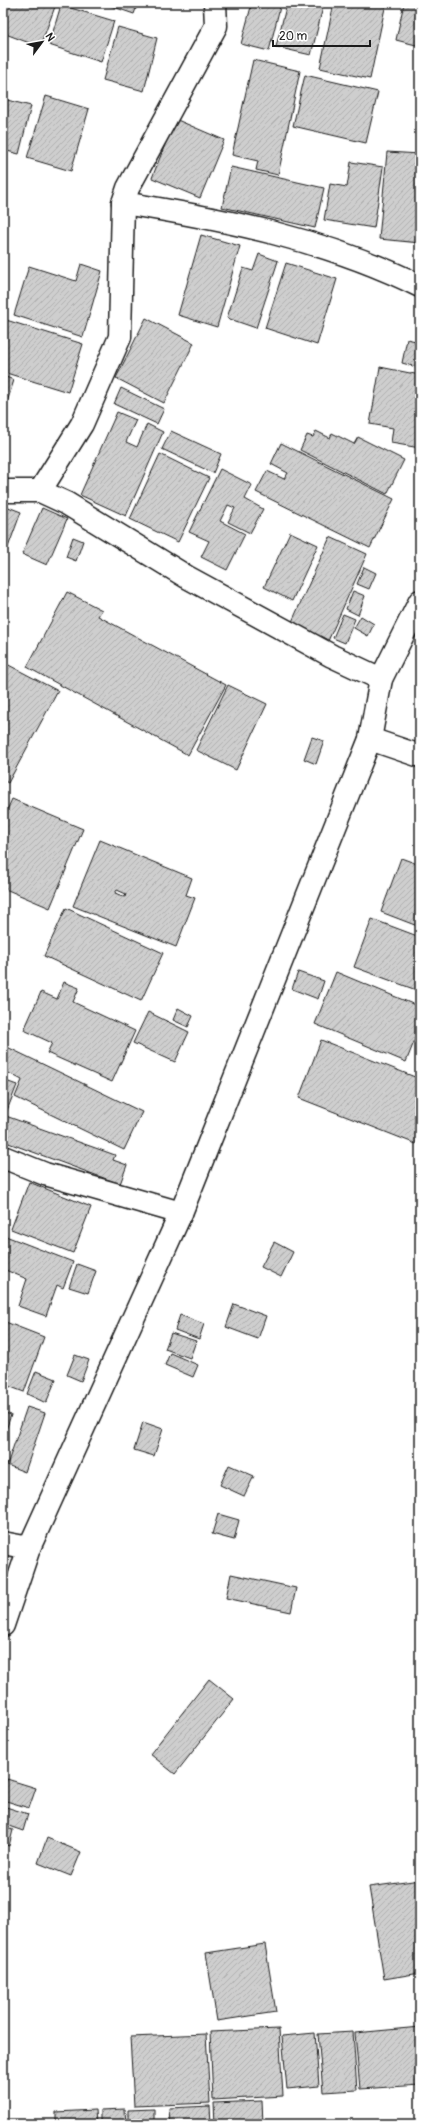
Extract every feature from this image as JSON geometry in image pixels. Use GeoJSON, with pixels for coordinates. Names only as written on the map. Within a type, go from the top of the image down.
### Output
{"type":"FeatureCollection","features":[{"type":"Feature","properties":{"kind":"street"},"geometry":{"type":"LineString","coordinates":[[40,491],[82,424],[120,337],[123,203],[128,188],[216,26],[215,3]]}},
{"type":"Feature","properties":{"kind":"street"},"geometry":{"type":"LineString","coordinates":[[123,203],[203,216],[305,242],[393,273],[420,286]]}},
{"type":"Feature","properties":{"kind":"street"},"geometry":{"type":"LineString","coordinates":[[3,491],[40,491],[66,503],[187,577],[332,656],[381,679]]}},
{"type":"Feature","properties":{"kind":"street"},"geometry":{"type":"LineString","coordinates":[[3,1624],[29,1548],[181,1213],[370,739],[381,679],[420,601]]}},
{"type":"Feature","properties":{"kind":"street"},"geometry":{"type":"LineString","coordinates":[[370,739],[420,756]]}},
{"type":"Feature","properties":{"kind":"street"},"geometry":{"type":"LineString","coordinates":[[3,1158],[45,1174],[181,1213]]}},
{"type":"Feature","properties":{"kind":"street"},"geometry":{"type":"LineString","coordinates":[[3,1543],[29,1548]]}},
{"type":"Feature","properties":{"kind":"building"},"geometry":{"type":"Polygon","coordinates":[[[3,3],[56,4],[40,47],[3,33],[3,3]]]}},
{"type":"Feature","properties":{"kind":"building"},"geometry":{"type":"Polygon","coordinates":[[[75,3],[85,3],[83,6],[75,3]]]}},
{"type":"Feature","properties":{"kind":"building"},"geometry":{"type":"Polygon","coordinates":[[[102,3],[138,3],[134,14],[102,3]]]}},
{"type":"Feature","properties":{"kind":"building"},"geometry":{"type":"Polygon","coordinates":[[[252,3],[281,3],[269,51],[241,44],[252,3]]]}},
{"type":"Feature","properties":{"kind":"building"},"geometry":{"type":"Polygon","coordinates":[[[287,3],[324,3],[311,55],[276,47],[287,3]]]}},
{"type":"Feature","properties":{"kind":"building"},"geometry":{"type":"Polygon","coordinates":[[[334,3],[386,3],[370,79],[320,68],[334,3]]]}},
{"type":"Feature","properties":{"kind":"building"},"geometry":{"type":"Polygon","coordinates":[[[404,3],[420,3],[420,46],[396,40],[404,3]]]}},
{"type":"Feature","properties":{"kind":"building"},"geometry":{"type":"Polygon","coordinates":[[[61,5],[114,21],[101,62],[49,45],[61,5]]]}},
{"type":"Feature","properties":{"kind":"building"},"geometry":{"type":"Polygon","coordinates":[[[118,27],[157,38],[144,91],[103,80],[118,27]]]}},
{"type":"Feature","properties":{"kind":"building"},"geometry":{"type":"Polygon","coordinates":[[[253,60],[300,71],[278,175],[256,170],[258,161],[232,155],[253,60]]]}},
{"type":"Feature","properties":{"kind":"building"},"geometry":{"type":"Polygon","coordinates":[[[305,75],[378,92],[366,143],[293,126],[305,75]]]}},
{"type":"Feature","properties":{"kind":"building"},"geometry":{"type":"Polygon","coordinates":[[[46,96],[89,109],[71,171],[27,158],[46,96]]]}},
{"type":"Feature","properties":{"kind":"building"},"geometry":{"type":"Polygon","coordinates":[[[3,99],[31,106],[19,154],[3,150],[3,99]]]}},
{"type":"Feature","properties":{"kind":"building"},"geometry":{"type":"Polygon","coordinates":[[[175,119],[224,140],[200,198],[152,178],[175,119]]]}},
{"type":"Feature","properties":{"kind":"building"},"geometry":{"type":"Polygon","coordinates":[[[387,152],[420,154],[420,243],[379,239],[387,152]]]}},
{"type":"Feature","properties":{"kind":"building"},"geometry":{"type":"Polygon","coordinates":[[[351,162],[383,167],[374,228],[324,220],[330,184],[347,187],[351,162]]]}},
{"type":"Feature","properties":{"kind":"building"},"geometry":{"type":"Polygon","coordinates":[[[231,167],[324,188],[315,228],[222,207],[231,167]]]}},
{"type":"Feature","properties":{"kind":"building"},"geometry":{"type":"Polygon","coordinates":[[[201,235],[240,246],[217,327],[178,315],[201,235]]]}},
{"type":"Feature","properties":{"kind":"building"},"geometry":{"type":"Polygon","coordinates":[[[259,254],[278,261],[256,328],[227,318],[243,268],[253,271],[259,254]]]}},
{"type":"Feature","properties":{"kind":"building"},"geometry":{"type":"Polygon","coordinates":[[[286,263],[337,279],[317,345],[265,328],[286,263]]]}},
{"type":"Feature","properties":{"kind":"building"},"geometry":{"type":"Polygon","coordinates":[[[81,264],[102,271],[83,337],[14,315],[29,266],[76,281],[81,264]]]}},
{"type":"Feature","properties":{"kind":"building"},"geometry":{"type":"Polygon","coordinates":[[[146,318],[194,343],[164,403],[116,378],[146,318]]]}},
{"type":"Feature","properties":{"kind":"building"},"geometry":{"type":"Polygon","coordinates":[[[3,319],[83,344],[68,392],[3,372],[3,355],[5,346],[3,346],[3,319]]]}},
{"type":"Feature","properties":{"kind":"building"},"geometry":{"type":"Polygon","coordinates":[[[407,339],[420,342],[420,368],[402,363],[407,339]]]}},
{"type":"Feature","properties":{"kind":"building"},"geometry":{"type":"Polygon","coordinates":[[[380,367],[420,375],[420,448],[391,443],[393,428],[370,424],[380,367]]]}},
{"type":"Feature","properties":{"kind":"building"},"geometry":{"type":"Polygon","coordinates":[[[3,376],[14,380],[3,415],[3,376]]]}},
{"type":"Feature","properties":{"kind":"building"},"geometry":{"type":"Polygon","coordinates":[[[121,388],[164,409],[157,424],[114,404],[121,388]]]}},
{"type":"Feature","properties":{"kind":"building"},"geometry":{"type":"Polygon","coordinates":[[[117,412],[136,420],[126,442],[137,447],[147,424],[163,432],[126,516],[80,495],[117,412]]]}},
{"type":"Feature","properties":{"kind":"building"},"geometry":{"type":"Polygon","coordinates":[[[171,431],[221,454],[213,473],[162,449],[171,431]]]}},
{"type":"Feature","properties":{"kind":"building"},"geometry":{"type":"Polygon","coordinates":[[[316,431],[330,438],[332,433],[354,444],[358,437],[404,460],[387,494],[300,450],[307,435],[313,437],[316,431]]]}},
{"type":"Feature","properties":{"kind":"building"},"geometry":{"type":"Polygon","coordinates":[[[281,443],[394,499],[370,548],[256,492],[267,471],[284,479],[288,473],[271,464],[281,443]]]}},
{"type":"Feature","properties":{"kind":"building"},"geometry":{"type":"Polygon","coordinates":[[[160,454],[209,478],[178,542],[130,519],[160,454]]]}},
{"type":"Feature","properties":{"kind":"building"},"geometry":{"type":"Polygon","coordinates":[[[220,469],[252,485],[245,499],[263,509],[250,533],[228,522],[235,508],[228,505],[220,521],[245,534],[227,570],[201,557],[209,541],[189,532],[220,469]]]}},
{"type":"Feature","properties":{"kind":"building"},"geometry":{"type":"Polygon","coordinates":[[[3,505],[21,512],[3,561],[3,505]]]}},
{"type":"Feature","properties":{"kind":"building"},"geometry":{"type":"Polygon","coordinates":[[[42,508],[67,519],[47,565],[22,554],[42,508]]]}},
{"type":"Feature","properties":{"kind":"building"},"geometry":{"type":"Polygon","coordinates":[[[290,532],[318,545],[292,601],[264,587],[290,532]]]}},
{"type":"Feature","properties":{"kind":"building"},"geometry":{"type":"Polygon","coordinates":[[[73,537],[83,541],[76,561],[66,557],[73,537]]]}},
{"type":"Feature","properties":{"kind":"building"},"geometry":{"type":"Polygon","coordinates":[[[330,537],[367,554],[328,641],[291,624],[330,537]]]}},
{"type":"Feature","properties":{"kind":"building"},"geometry":{"type":"Polygon","coordinates":[[[364,567],[376,573],[369,589],[357,584],[364,567]]]}},
{"type":"Feature","properties":{"kind":"building"},"geometry":{"type":"Polygon","coordinates":[[[353,591],[365,596],[358,615],[346,609],[353,591]]]}},
{"type":"Feature","properties":{"kind":"building"},"geometry":{"type":"Polygon","coordinates":[[[67,592],[102,610],[98,616],[226,685],[188,755],[27,667],[67,592]]]}},
{"type":"Feature","properties":{"kind":"building"},"geometry":{"type":"Polygon","coordinates":[[[343,614],[355,619],[345,643],[333,638],[343,614]]]}},
{"type":"Feature","properties":{"kind":"building"},"geometry":{"type":"Polygon","coordinates":[[[361,616],[374,624],[368,636],[354,628],[361,616]]]}},
{"type":"Feature","properties":{"kind":"building"},"geometry":{"type":"Polygon","coordinates":[[[3,662],[58,691],[8,783],[3,780],[3,662]]]}},
{"type":"Feature","properties":{"kind":"building"},"geometry":{"type":"Polygon","coordinates":[[[228,685],[267,704],[236,770],[196,750],[228,685]]]}},
{"type":"Feature","properties":{"kind":"building"},"geometry":{"type":"Polygon","coordinates":[[[312,737],[324,741],[316,764],[304,759],[312,737]]]}},
{"type":"Feature","properties":{"kind":"building"},"geometry":{"type":"Polygon","coordinates":[[[12,799],[83,829],[50,908],[3,888],[3,819],[12,799]]]}},
{"type":"Feature","properties":{"kind":"building"},"geometry":{"type":"Polygon","coordinates":[[[100,840],[192,878],[186,895],[195,898],[176,947],[73,906],[100,840]],[[117,890],[115,893],[125,897],[126,894],[117,890]]]}},
{"type":"Feature","properties":{"kind":"building"},"geometry":{"type":"Polygon","coordinates":[[[401,858],[420,865],[420,927],[381,912],[401,858]]]}},
{"type":"Feature","properties":{"kind":"building"},"geometry":{"type":"Polygon","coordinates":[[[66,908],[163,953],[141,1001],[44,956],[66,908]]]}},
{"type":"Feature","properties":{"kind":"building"},"geometry":{"type":"Polygon","coordinates":[[[372,919],[420,937],[419,991],[354,967],[372,919]]]}},
{"type":"Feature","properties":{"kind":"building"},"geometry":{"type":"Polygon","coordinates":[[[298,972],[324,981],[318,999],[292,989],[298,972]]]}},
{"type":"Feature","properties":{"kind":"building"},"geometry":{"type":"Polygon","coordinates":[[[336,972],[420,1007],[420,1027],[406,1062],[315,1024],[336,972]]]}},
{"type":"Feature","properties":{"kind":"building"},"geometry":{"type":"Polygon","coordinates":[[[64,982],[79,988],[73,1002],[135,1031],[112,1082],[47,1053],[52,1043],[24,1030],[41,992],[57,999],[64,982]]]}},
{"type":"Feature","properties":{"kind":"building"},"geometry":{"type":"Polygon","coordinates":[[[178,1008],[193,1016],[188,1027],[173,1020],[178,1008]]]}},
{"type":"Feature","properties":{"kind":"building"},"geometry":{"type":"Polygon","coordinates":[[[148,1012],[189,1032],[175,1062],[133,1043],[148,1012]]]}},
{"type":"Feature","properties":{"kind":"building"},"geometry":{"type":"Polygon","coordinates":[[[321,1040],[420,1079],[420,1134],[416,1144],[299,1098],[321,1040]]]}},
{"type":"Feature","properties":{"kind":"building"},"geometry":{"type":"Polygon","coordinates":[[[3,1045],[142,1112],[124,1150],[15,1097],[22,1080],[3,1070],[3,1045]]]}},
{"type":"Feature","properties":{"kind":"building"},"geometry":{"type":"Polygon","coordinates":[[[3,1080],[17,1085],[6,1113],[3,1112],[3,1080]]]}},
{"type":"Feature","properties":{"kind":"building"},"geometry":{"type":"Polygon","coordinates":[[[3,1115],[115,1155],[113,1160],[127,1165],[120,1184],[3,1141],[3,1115]]]}},
{"type":"Feature","properties":{"kind":"building"},"geometry":{"type":"Polygon","coordinates":[[[29,1182],[91,1207],[73,1253],[11,1229],[29,1182]]]}},
{"type":"Feature","properties":{"kind":"building"},"geometry":{"type":"Polygon","coordinates":[[[3,1235],[73,1262],[63,1288],[57,1285],[46,1316],[18,1306],[27,1279],[3,1269],[3,1235]]]}},
{"type":"Feature","properties":{"kind":"building"},"geometry":{"type":"Polygon","coordinates":[[[274,1242],[293,1252],[281,1277],[261,1267],[274,1242]]]}},
{"type":"Feature","properties":{"kind":"building"},"geometry":{"type":"Polygon","coordinates":[[[77,1264],[96,1271],[88,1293],[69,1287],[77,1264]]]}},
{"type":"Feature","properties":{"kind":"building"},"geometry":{"type":"Polygon","coordinates":[[[234,1304],[266,1316],[258,1339],[226,1327],[234,1304]]]}},
{"type":"Feature","properties":{"kind":"building"},"geometry":{"type":"Polygon","coordinates":[[[180,1315],[204,1324],[199,1339],[175,1330],[180,1315]]]}},
{"type":"Feature","properties":{"kind":"building"},"geometry":{"type":"Polygon","coordinates":[[[3,1321],[44,1337],[24,1392],[3,1384],[3,1321]]]}},
{"type":"Feature","properties":{"kind":"building"},"geometry":{"type":"Polygon","coordinates":[[[171,1333],[196,1341],[190,1358],[165,1349],[171,1333]]]}},
{"type":"Feature","properties":{"kind":"building"},"geometry":{"type":"Polygon","coordinates":[[[170,1353],[198,1365],[193,1377],[165,1365],[170,1353]]]}},
{"type":"Feature","properties":{"kind":"building"},"geometry":{"type":"Polygon","coordinates":[[[75,1355],[89,1360],[81,1381],[67,1375],[75,1355]]]}},
{"type":"Feature","properties":{"kind":"building"},"geometry":{"type":"Polygon","coordinates":[[[36,1371],[56,1379],[46,1403],[27,1394],[36,1371]]]}},
{"type":"Feature","properties":{"kind":"building"},"geometry":{"type":"Polygon","coordinates":[[[27,1407],[45,1413],[25,1472],[7,1465],[27,1407]]]}},
{"type":"Feature","properties":{"kind":"building"},"geometry":{"type":"Polygon","coordinates":[[[3,1412],[11,1415],[3,1439],[3,1412]]]}},
{"type":"Feature","properties":{"kind":"building"},"geometry":{"type":"Polygon","coordinates":[[[143,1422],[163,1429],[154,1456],[134,1450],[143,1422]]]}},
{"type":"Feature","properties":{"kind":"building"},"geometry":{"type":"Polygon","coordinates":[[[229,1465],[254,1476],[244,1496],[220,1485],[229,1465]]]}},
{"type":"Feature","properties":{"kind":"building"},"geometry":{"type":"Polygon","coordinates":[[[218,1514],[239,1520],[234,1540],[212,1534],[218,1514]]]}},
{"type":"Feature","properties":{"kind":"building"},"geometry":{"type":"Polygon","coordinates":[[[231,1574],[296,1588],[291,1612],[226,1598],[231,1574]]]}},
{"type":"Feature","properties":{"kind":"building"},"geometry":{"type":"Polygon","coordinates":[[[209,1679],[234,1699],[175,1774],[150,1754],[209,1679]]]}},
{"type":"Feature","properties":{"kind":"building"},"geometry":{"type":"Polygon","coordinates":[[[7,1779],[36,1788],[29,1808],[3,1800],[3,1791],[7,1779]]]}},
{"type":"Feature","properties":{"kind":"building"},"geometry":{"type":"Polygon","coordinates":[[[3,1806],[28,1814],[23,1831],[3,1824],[3,1806]]]}},
{"type":"Feature","properties":{"kind":"building"},"geometry":{"type":"Polygon","coordinates":[[[3,1827],[13,1830],[9,1846],[3,1844],[3,1827]]]}},
{"type":"Feature","properties":{"kind":"building"},"geometry":{"type":"Polygon","coordinates":[[[47,1838],[81,1852],[71,1876],[38,1863],[47,1838]]]}},
{"type":"Feature","properties":{"kind":"building"},"geometry":{"type":"Polygon","coordinates":[[[420,1880],[420,1973],[384,1979],[369,1887],[420,1880]]]}},
{"type":"Feature","properties":{"kind":"building"},"geometry":{"type":"Polygon","coordinates":[[[265,1944],[276,2012],[217,2021],[206,1953],[265,1944]]]}},
{"type":"Feature","properties":{"kind":"building"},"geometry":{"type":"Polygon","coordinates":[[[420,2027],[420,2085],[360,2089],[355,2033],[420,2027]]]}},
{"type":"Feature","properties":{"kind":"building"},"geometry":{"type":"Polygon","coordinates":[[[279,2029],[283,2096],[213,2100],[210,2032],[279,2029]]]}},
{"type":"Feature","properties":{"kind":"building"},"geometry":{"type":"Polygon","coordinates":[[[353,2032],[357,2090],[323,2092],[318,2034],[353,2032]]]}},
{"type":"Feature","properties":{"kind":"building"},"geometry":{"type":"Polygon","coordinates":[[[315,2033],[319,2086],[287,2089],[282,2036],[315,2033]]]}},
{"type":"Feature","properties":{"kind":"building"},"geometry":{"type":"Polygon","coordinates":[[[206,2034],[210,2103],[134,2106],[130,2037],[206,2034]]]}},
{"type":"Feature","properties":{"kind":"building"},"geometry":{"type":"Polygon","coordinates":[[[262,2101],[263,2124],[215,2124],[214,2103],[262,2101]]]}},
{"type":"Feature","properties":{"kind":"building"},"geometry":{"type":"Polygon","coordinates":[[[210,2106],[211,2124],[170,2124],[169,2108],[210,2106]]]}},
{"type":"Feature","properties":{"kind":"building"},"geometry":{"type":"Polygon","coordinates":[[[125,2109],[126,2124],[100,2124],[100,2110],[125,2109]]]}},
{"type":"Feature","properties":{"kind":"building"},"geometry":{"type":"Polygon","coordinates":[[[154,2109],[154,2124],[128,2124],[128,2110],[154,2109]]]}},
{"type":"Feature","properties":{"kind":"building"},"geometry":{"type":"Polygon","coordinates":[[[95,2110],[96,2124],[56,2124],[56,2112],[95,2110]]]}}]}
